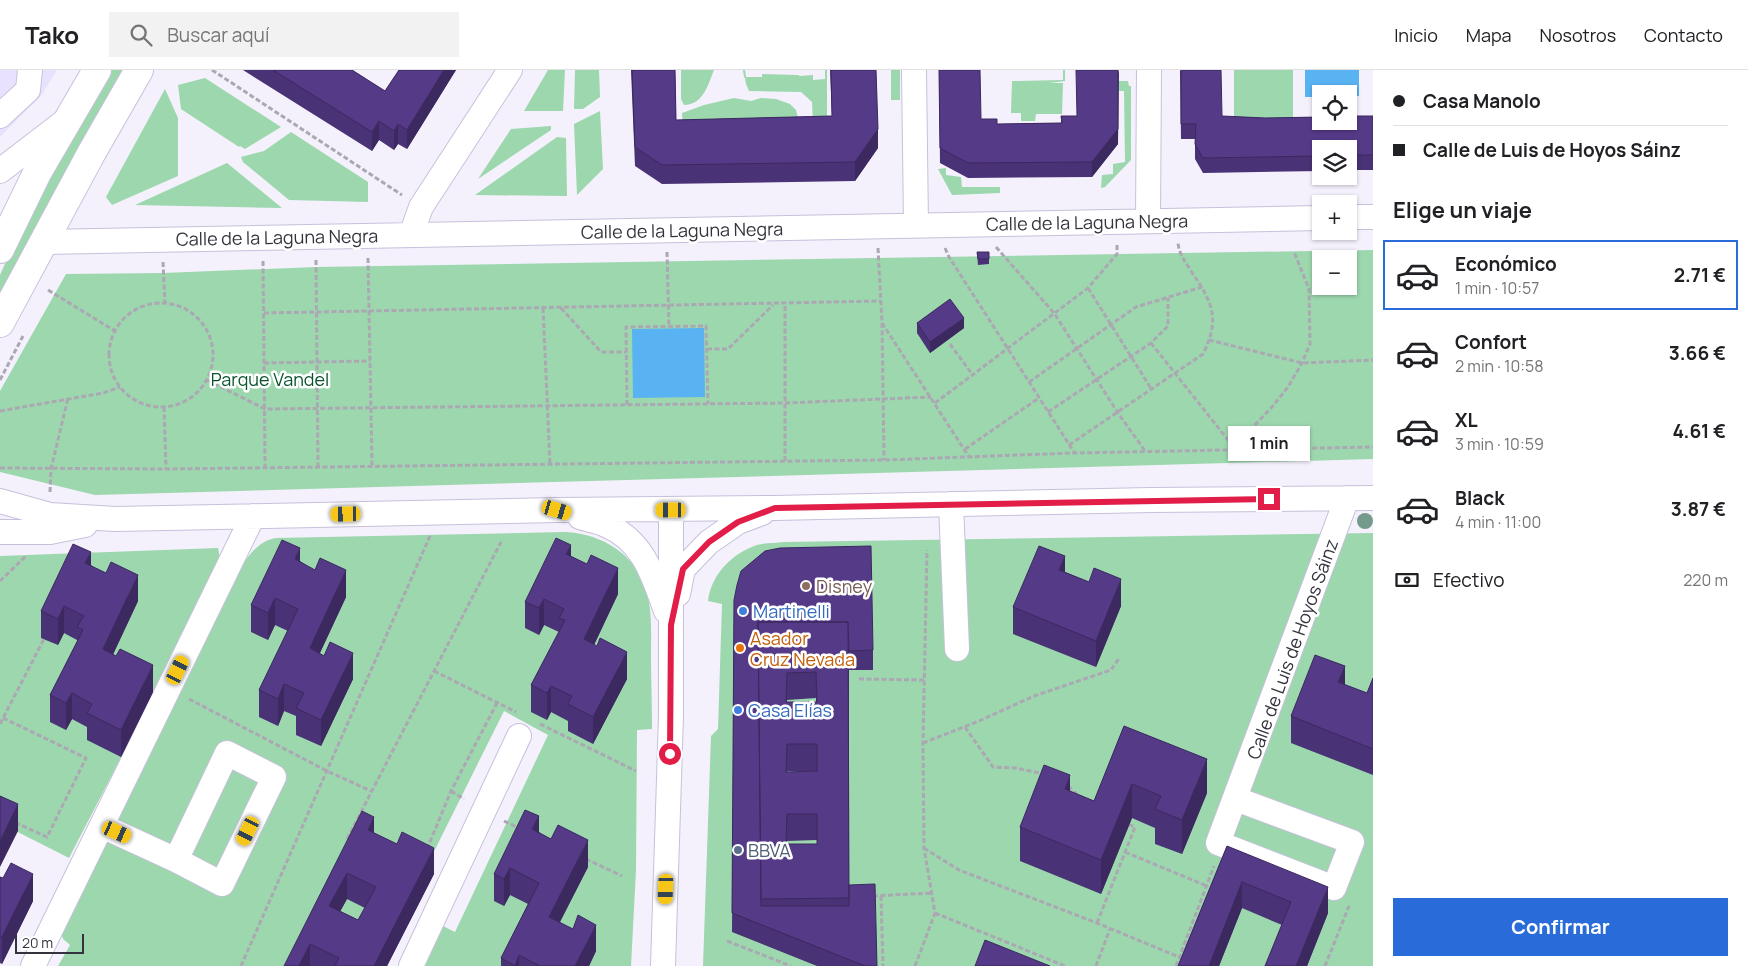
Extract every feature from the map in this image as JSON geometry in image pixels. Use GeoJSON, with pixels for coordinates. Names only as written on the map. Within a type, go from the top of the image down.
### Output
{"type":"FeatureCollection","features":[{"type":"Feature","properties":{"kind":"main road"},"geometry":{"type":"LineString","coordinates":[[0,249],[37,173],[97,70]]}},
{"type":"Feature","properties":{"kind":"main road"},"geometry":{"type":"LineString","coordinates":[[0,323],[139,70]]}},
{"type":"Feature","properties":{"kind":"street"},"geometry":{"type":"LineString","coordinates":[[0,116],[28,90],[30,70]]}},
{"type":"Feature","properties":{"kind":"street"},"geometry":{"type":"LineString","coordinates":[[411,235],[421,207],[510,70]]}},
{"type":"Feature","properties":{"kind":"street"},"geometry":{"type":"LineString","coordinates":[[914,70],[916,226]]}},
{"type":"Feature","properties":{"kind":"street"},"geometry":{"type":"LineString","coordinates":[[1148,221],[1149,70]]}},
{"type":"Feature","properties":{"kind":"street"},"geometry":{"type":"LineString","coordinates":[[0,172],[70,117]]}},
{"type":"Feature","properties":{"kind":"street"},"geometry":{"type":"LineString","coordinates":[[1357,217],[1373,217]]}},
{"type":"Feature","properties":{"kind":"street","name":"Calle de la Laguna Negra"},"geometry":{"type":"LineString","coordinates":[[43,242],[1312,218]]}},
{"type":"Feature","properties":{"kind":"street","name":"Calle de Luis de Hoyos Sáinz"},"geometry":{"type":"LineString","coordinates":[[1236,800],[1352,842],[1334,888],[1218,843],[1236,800],[1347,498]]}},
{"type":"Feature","properties":{"kind":"street"},"geometry":{"type":"LineString","coordinates":[[0,501],[50,514],[115,519],[557,510],[671,510],[1373,498]]}},
{"type":"Feature","properties":{"kind":"street"},"geometry":{"type":"LineString","coordinates":[[951,504],[957,649]]}},
{"type":"Feature","properties":{"kind":"street"},"geometry":{"type":"LineString","coordinates":[[671,625],[683,569],[709,542],[738,522],[775,508]]}},
{"type":"Feature","properties":{"kind":"street"},"geometry":{"type":"LineString","coordinates":[[557,510],[606,525],[634,543],[651,572],[671,625]]}},
{"type":"Feature","properties":{"kind":"street"},"geometry":{"type":"LineString","coordinates":[[663,966],[671,716],[671,510]]}},
{"type":"Feature","properties":{"kind":"street"},"geometry":{"type":"LineString","coordinates":[[33,966],[253,516]]}},
{"type":"Feature","properties":{"kind":"street"},"geometry":{"type":"LineString","coordinates":[[0,532],[50,532],[115,519]]}},
{"type":"Feature","properties":{"kind":"street"},"geometry":{"type":"LineString","coordinates":[[411,966],[525,724]]}},
{"type":"Feature","properties":{"kind":"street"},"geometry":{"type":"LineString","coordinates":[[102,826],[176,860],[222,884],[274,777],[227,753],[176,860]]}},
{"type":"Feature","properties":{"kind":"path"},"geometry":{"type":"LineString","coordinates":[[212,70],[421,207]]}},
{"type":"Feature","properties":{"kind":"path"},"geometry":{"type":"LineString","coordinates":[[1069,445],[1176,374],[1202,354],[1210,340],[1213,316],[1207,295],[1179,253],[1178,242]]}},
{"type":"Feature","properties":{"kind":"path"},"geometry":{"type":"LineString","coordinates":[[935,403],[1088,288],[1117,254],[1117,243]]}},
{"type":"Feature","properties":{"kind":"path"},"geometry":{"type":"LineString","coordinates":[[994,245],[1054,313],[1145,452]]}},
{"type":"Feature","properties":{"kind":"path"},"geometry":{"type":"LineString","coordinates":[[944,246],[949,257],[1074,453]]}},
{"type":"Feature","properties":{"kind":"path"},"geometry":{"type":"LineString","coordinates":[[878,247],[882,322],[884,460]]}},
{"type":"Feature","properties":{"kind":"path"},"geometry":{"type":"LineString","coordinates":[[667,251],[669,326]]}},
{"type":"Feature","properties":{"kind":"path"},"geometry":{"type":"LineString","coordinates":[[1230,442],[1253,427],[1272,407],[1288,387],[1302,363],[1310,344],[1309,289],[1294,252]]}},
{"type":"Feature","properties":{"kind":"path"},"geometry":{"type":"LineString","coordinates":[[368,256],[372,465]]}},
{"type":"Feature","properties":{"kind":"path"},"geometry":{"type":"LineString","coordinates":[[162,260],[165,303]]}},
{"type":"Feature","properties":{"kind":"path"},"geometry":{"type":"LineString","coordinates":[[316,267],[318,467]]}},
{"type":"Feature","properties":{"kind":"path"},"geometry":{"type":"LineString","coordinates":[[263,269],[265,468]]}},
{"type":"Feature","properties":{"kind":"path"},"geometry":{"type":"LineString","coordinates":[[1029,382],[1136,308],[1202,287]]}},
{"type":"Feature","properties":{"kind":"path"},"geometry":{"type":"LineString","coordinates":[[1088,288],[1152,390]]}},
{"type":"Feature","properties":{"kind":"path"},"geometry":{"type":"LineString","coordinates":[[48,290],[115,331]]}},
{"type":"Feature","properties":{"kind":"path"},"geometry":{"type":"LineString","coordinates":[[1048,412],[1151,343],[1168,326],[1168,298]]}},
{"type":"Feature","properties":{"kind":"path"},"geometry":{"type":"LineString","coordinates":[[264,313],[881,301]]}},
{"type":"Feature","properties":{"kind":"path"},"geometry":{"type":"LineString","coordinates":[[165,303],[182,307],[196,317],[207,330],[213,347],[213,364],[207,380],[196,394],[181,403],[164,407],[147,405],[132,398],[120,387],[113,374],[109,360],[110,345],[115,331],[124,319],[136,310],[150,304],[165,303]]}},
{"type":"Feature","properties":{"kind":"path"},"geometry":{"type":"LineString","coordinates":[[707,348],[728,348],[773,304]]}},
{"type":"Feature","properties":{"kind":"path"},"geometry":{"type":"LineString","coordinates":[[785,304],[785,461]]}},
{"type":"Feature","properties":{"kind":"path"},"geometry":{"type":"LineString","coordinates":[[543,308],[550,464]]}},
{"type":"Feature","properties":{"kind":"path"},"geometry":{"type":"LineString","coordinates":[[561,308],[601,352],[626,352]]}},
{"type":"Feature","properties":{"kind":"path"},"geometry":{"type":"LineString","coordinates":[[882,322],[969,457]]}},
{"type":"Feature","properties":{"kind":"path"},"geometry":{"type":"LineString","coordinates":[[628,405],[626,327],[669,326],[706,326],[708,404]]}},
{"type":"Feature","properties":{"kind":"path"},"geometry":{"type":"LineString","coordinates":[[1210,340],[1302,363],[1373,360]]}},
{"type":"Feature","properties":{"kind":"path"},"geometry":{"type":"LineString","coordinates":[[1151,343],[1236,450]]}},
{"type":"Feature","properties":{"kind":"path"},"geometry":{"type":"LineString","coordinates":[[950,344],[972,374]]}},
{"type":"Feature","properties":{"kind":"path"},"geometry":{"type":"LineString","coordinates":[[264,363],[370,361]]}},
{"type":"Feature","properties":{"kind":"path"},"geometry":{"type":"LineString","coordinates":[[207,380],[265,409],[786,403],[931,397]]}},
{"type":"Feature","properties":{"kind":"path"},"geometry":{"type":"LineString","coordinates":[[0,412],[103,393],[120,387]]}},
{"type":"Feature","properties":{"kind":"path"},"geometry":{"type":"LineString","coordinates":[[51,469],[68,398]]}},
{"type":"Feature","properties":{"kind":"path"},"geometry":{"type":"LineString","coordinates":[[965,449],[1039,398]]}},
{"type":"Feature","properties":{"kind":"path"},"geometry":{"type":"LineString","coordinates":[[164,407],[166,469]]}},
{"type":"Feature","properties":{"kind":"path"},"geometry":{"type":"LineString","coordinates":[[0,468],[166,469],[884,460],[1074,453],[1373,447]]}},
{"type":"Feature","properties":{"kind":"path"},"geometry":{"type":"LineString","coordinates":[[242,966],[440,513]]}},
{"type":"Feature","properties":{"kind":"path"},"geometry":{"type":"LineString","coordinates":[[347,839],[501,542]]}},
{"type":"Feature","properties":{"kind":"path"},"geometry":{"type":"LineString","coordinates":[[915,966],[935,913],[924,848],[923,743],[928,546]]}},
{"type":"Feature","properties":{"kind":"path"},"geometry":{"type":"LineString","coordinates":[[0,724],[47,633]]}},
{"type":"Feature","properties":{"kind":"path"},"geometry":{"type":"LineString","coordinates":[[923,743],[965,727],[1034,696],[1111,670],[1120,657]]}},
{"type":"Feature","properties":{"kind":"path"},"geometry":{"type":"LineString","coordinates":[[434,672],[497,703],[525,724],[636,771]]}},
{"type":"Feature","properties":{"kind":"path"},"geometry":{"type":"LineString","coordinates":[[859,679],[924,680]]}},
{"type":"Feature","properties":{"kind":"path"},"geometry":{"type":"LineString","coordinates":[[196,702],[327,771],[371,791]]}},
{"type":"Feature","properties":{"kind":"path"},"geometry":{"type":"LineString","coordinates":[[424,855],[452,791],[497,703]]}},
{"type":"Feature","properties":{"kind":"path"},"geometry":{"type":"LineString","coordinates":[[3,718],[86,758],[47,838],[8,819]]}},
{"type":"Feature","properties":{"kind":"path"},"geometry":{"type":"LineString","coordinates":[[965,727],[992,767],[1034,771],[1052,776]]}},
{"type":"Feature","properties":{"kind":"path"},"geometry":{"type":"LineString","coordinates":[[1067,785],[1080,796]]}},
{"type":"Feature","properties":{"kind":"path"},"geometry":{"type":"LineString","coordinates":[[484,811],[527,831]]}},
{"type":"Feature","properties":{"kind":"path"},"geometry":{"type":"LineString","coordinates":[[1097,923],[1135,827],[1126,824]]}},
{"type":"Feature","properties":{"kind":"path"},"geometry":{"type":"LineString","coordinates":[[352,829],[358,832]]}},
{"type":"Feature","properties":{"kind":"path"},"geometry":{"type":"LineString","coordinates":[[924,848],[959,870],[1179,957]]}},
{"type":"Feature","properties":{"kind":"path"},"geometry":{"type":"LineString","coordinates":[[1125,852],[1207,886]]}},
{"type":"Feature","properties":{"kind":"path"},"geometry":{"type":"LineString","coordinates":[[579,856],[622,876]]}},
{"type":"Feature","properties":{"kind":"path"},"geometry":{"type":"LineString","coordinates":[[1176,966],[1216,860]]}},
{"type":"Feature","properties":{"kind":"path"},"geometry":{"type":"LineString","coordinates":[[872,896],[932,893]]}},
{"type":"Feature","properties":{"kind":"path"},"geometry":{"type":"LineString","coordinates":[[881,896],[883,966]]}},
{"type":"Feature","properties":{"kind":"path"},"geometry":{"type":"LineString","coordinates":[[935,913],[1065,966]]}},
{"type":"Feature","properties":{"kind":"path"},"geometry":{"type":"LineString","coordinates":[[1096,966],[1110,929]]}},
{"type":"Feature","properties":{"kind":"path"},"geometry":{"type":"LineString","coordinates":[[727,941],[791,966]]}},
{"type":"Feature","properties":{"kind":"shaded area"},"geometry":{"type":"Polygon","coordinates":[[[0,70],[57,70],[41,96],[0,137],[0,70]]]}},
{"type":"Feature","properties":{"kind":"green space"},"geometry":{"type":"Polygon","coordinates":[[[109,70],[126,70],[0,303],[0,275],[13,246],[109,70]]]}},
{"type":"Feature","properties":{"kind":"green space"},"geometry":{"type":"Polygon","coordinates":[[[548,70],[565,70],[563,111],[524,111],[548,70]]]}},
{"type":"Feature","properties":{"kind":"green space"},"geometry":{"type":"Polygon","coordinates":[[[575,70],[599,70],[600,97],[583,109],[574,109],[575,70]]]}},
{"type":"Feature","properties":{"kind":"green space"},"geometry":{"type":"Polygon","coordinates":[[[681,70],[714,70],[704,93],[696,102],[684,105],[681,99],[681,70]]]}},
{"type":"Feature","properties":{"kind":"green space"},"geometry":{"type":"Polygon","coordinates":[[[743,70],[745,70],[746,77],[762,77],[762,74],[813,75],[813,80],[825,79],[825,70],[827,70],[827,127],[813,123],[812,102],[801,92],[749,91],[743,70]]]}},
{"type":"Feature","properties":{"kind":"green space"},"geometry":{"type":"Polygon","coordinates":[[[891,70],[900,70],[900,100],[891,100],[891,70]]]}},
{"type":"Feature","properties":{"kind":"green space"},"geometry":{"type":"Polygon","coordinates":[[[1063,70],[1065,70],[1065,81],[1049,83],[1063,83],[1062,114],[1036,114],[1035,121],[1021,121],[1021,113],[1011,113],[1012,81],[1063,80],[1063,70]]]}},
{"type":"Feature","properties":{"kind":"green space"},"geometry":{"type":"Polygon","coordinates":[[[1234,70],[1293,70],[1293,117],[1308,117],[1308,119],[1234,120],[1234,70]]]}},
{"type":"Feature","properties":{"kind":"green space"},"geometry":{"type":"Polygon","coordinates":[[[205,78],[281,127],[245,149],[239,147],[181,109],[178,85],[205,78]]]}},
{"type":"Feature","properties":{"kind":"green space"},"geometry":{"type":"Polygon","coordinates":[[[1119,81],[1128,81],[1129,86],[1131,86],[1131,160],[1105,187],[1101,188],[1102,175],[1113,174],[1113,164],[1125,162],[1124,91],[1119,91],[1119,81]]]}},
{"type":"Feature","properties":{"kind":"green space"},"geometry":{"type":"Polygon","coordinates":[[[165,89],[178,118],[178,176],[112,205],[106,197],[165,89]]]}},
{"type":"Feature","properties":{"kind":"green space"},"geometry":{"type":"Polygon","coordinates":[[[734,98],[751,101],[761,98],[776,99],[790,104],[796,110],[798,118],[683,132],[682,113],[704,105],[734,98]]]}},
{"type":"Feature","properties":{"kind":"green space"},"geometry":{"type":"Polygon","coordinates":[[[600,111],[603,169],[577,195],[574,124],[600,111]]]}},
{"type":"Feature","properties":{"kind":"green space"},"geometry":{"type":"Polygon","coordinates":[[[551,126],[551,130],[478,179],[511,129],[551,126]]]}},
{"type":"Feature","properties":{"kind":"green space"},"geometry":{"type":"Polygon","coordinates":[[[291,132],[368,182],[368,202],[289,200],[243,162],[241,157],[264,151],[291,132]]]}},
{"type":"Feature","properties":{"kind":"green space"},"geometry":{"type":"Polygon","coordinates":[[[557,137],[566,138],[567,196],[475,195],[557,137]]]}},
{"type":"Feature","properties":{"kind":"green space"},"geometry":{"type":"Polygon","coordinates":[[[227,163],[282,208],[135,205],[227,163]]]}},
{"type":"Feature","properties":{"kind":"green space"},"geometry":{"type":"Polygon","coordinates":[[[946,168],[946,175],[961,177],[962,187],[1000,187],[1000,193],[952,195],[938,169],[946,168]]]}},
{"type":"Feature","properties":{"kind":"green space","name":"Parque Vandel"},"geometry":{"type":"Polygon","coordinates":[[[1357,250],[1373,250],[1373,459],[95,495],[0,472],[0,391],[66,274],[163,273],[316,267],[1312,251],[1312,295],[1357,295],[1357,250]]]}},
{"type":"Feature","properties":{"kind":"green space"},"geometry":{"type":"Polygon","coordinates":[[[564,532],[599,539],[620,551],[636,568],[642,579],[650,607],[652,729],[637,730],[636,870],[631,966],[420,966],[437,923],[455,932],[548,735],[504,711],[377,966],[58,966],[70,945],[63,939],[59,926],[245,561],[258,546],[276,538],[564,532]]]}},
{"type":"Feature","properties":{"kind":"green space"},"geometry":{"type":"Polygon","coordinates":[[[1373,533],[1373,966],[703,966],[711,736],[718,729],[722,604],[708,601],[713,582],[718,574],[739,553],[757,545],[784,542],[1373,533]]]}},
{"type":"Feature","properties":{"kind":"green space"},"geometry":{"type":"Polygon","coordinates":[[[218,548],[221,564],[69,858],[0,823],[0,556],[218,548]]]}},
{"type":"Feature","properties":{"kind":"water"},"geometry":{"type":"Polygon","coordinates":[[[1305,70],[1359,70],[1359,96],[1357,96],[1357,85],[1312,85],[1312,97],[1305,97],[1305,70]]]}},
{"type":"Feature","properties":{"kind":"water"},"geometry":{"type":"Polygon","coordinates":[[[704,328],[705,397],[633,398],[632,329],[704,328]]]}},
{"type":"Feature","properties":{"kind":"building"},"geometry":{"type":"Polygon","coordinates":[[[273,70],[352,70],[385,91],[399,70],[444,70],[407,130],[398,124],[394,131],[379,121],[372,132],[273,70]]]}},
{"type":"Feature","properties":{"kind":"building"},"geometry":{"type":"Polygon","coordinates":[[[632,70],[675,70],[676,120],[832,116],[831,70],[876,70],[878,129],[855,162],[662,165],[635,147],[632,70]]]}},
{"type":"Feature","properties":{"kind":"building"},"geometry":{"type":"Polygon","coordinates":[[[939,70],[980,70],[981,119],[997,119],[997,124],[1062,123],[1061,116],[1077,116],[1076,70],[1118,70],[1118,129],[1092,162],[968,163],[940,148],[939,70]]]}},
{"type":"Feature","properties":{"kind":"building"},"geometry":{"type":"Polygon","coordinates":[[[1181,70],[1221,70],[1222,116],[1312,117],[1312,130],[1357,130],[1357,116],[1373,116],[1373,155],[1357,155],[1357,140],[1312,140],[1312,156],[1203,158],[1195,144],[1196,124],[1181,124],[1181,70]]]}},
{"type":"Feature","properties":{"kind":"building"},"geometry":{"type":"Polygon","coordinates":[[[977,252],[989,252],[989,259],[978,259],[977,252]]]}},
{"type":"Feature","properties":{"kind":"building"},"geometry":{"type":"Polygon","coordinates":[[[950,299],[964,318],[930,342],[917,323],[950,299]]]}},
{"type":"Feature","properties":{"kind":"building"},"geometry":{"type":"Polygon","coordinates":[[[556,538],[571,545],[566,554],[587,564],[591,555],[618,568],[584,639],[597,646],[600,638],[627,652],[593,717],[568,704],[572,696],[551,686],[547,693],[531,685],[565,620],[559,618],[564,609],[544,599],[539,608],[525,602],[556,538]]]}},
{"type":"Feature","properties":{"kind":"building"},"geometry":{"type":"Polygon","coordinates":[[[282,540],[300,548],[295,559],[315,570],[320,558],[346,570],[310,648],[324,656],[330,642],[353,653],[321,720],[296,708],[304,693],[284,684],[278,699],[259,690],[298,609],[275,598],[268,613],[251,605],[282,540]]]}},
{"type":"Feature","properties":{"kind":"building"},"geometry":{"type":"Polygon","coordinates":[[[73,544],[91,552],[85,563],[106,573],[111,562],[138,575],[103,649],[116,656],[120,649],[153,665],[121,730],[87,713],[92,704],[72,693],[66,703],[50,695],[83,630],[77,627],[84,616],[64,606],[58,619],[41,611],[73,544]]]}},
{"type":"Feature","properties":{"kind":"building"},"geometry":{"type":"Polygon","coordinates":[[[871,546],[873,650],[849,651],[848,622],[758,622],[761,906],[849,906],[849,885],[875,884],[877,966],[865,966],[732,913],[734,600],[741,571],[765,551],[780,548],[871,546]]]}},
{"type":"Feature","properties":{"kind":"building"},"geometry":{"type":"Polygon","coordinates":[[[1039,546],[1065,556],[1059,570],[1089,582],[1094,568],[1121,579],[1096,641],[1013,607],[1039,546]]]}},
{"type":"Feature","properties":{"kind":"building"},"geometry":{"type":"Polygon","coordinates":[[[758,622],[848,622],[849,898],[761,899],[758,622]],[[816,672],[787,673],[786,702],[817,702],[816,672]],[[787,744],[786,772],[817,771],[817,744],[787,744]],[[787,814],[786,844],[817,844],[817,814],[787,814]]]}},
{"type":"Feature","properties":{"kind":"building"},"geometry":{"type":"Polygon","coordinates":[[[1315,655],[1345,666],[1338,682],[1367,693],[1373,678],[1373,749],[1291,716],[1315,655]]]}},
{"type":"Feature","properties":{"kind":"building"},"geometry":{"type":"Polygon","coordinates":[[[1124,726],[1207,759],[1182,820],[1155,809],[1161,796],[1132,784],[1101,860],[1020,827],[1044,765],[1070,775],[1065,789],[1094,801],[1124,726]]]}},
{"type":"Feature","properties":{"kind":"building"},"geometry":{"type":"Polygon","coordinates":[[[0,796],[18,804],[0,841],[0,796]]]}},
{"type":"Feature","properties":{"kind":"building"},"geometry":{"type":"Polygon","coordinates":[[[525,810],[539,816],[532,829],[551,839],[558,825],[588,840],[549,917],[573,929],[578,915],[596,925],[575,966],[540,966],[519,955],[515,966],[501,958],[539,883],[510,868],[504,879],[494,874],[525,810]]]}},
{"type":"Feature","properties":{"kind":"building"},"geometry":{"type":"Polygon","coordinates":[[[362,811],[374,817],[368,830],[397,844],[402,832],[434,848],[374,966],[335,966],[339,958],[310,944],[299,966],[284,966],[362,811]],[[347,873],[329,906],[358,920],[376,887],[347,873]]]}},
{"type":"Feature","properties":{"kind":"building"},"geometry":{"type":"Polygon","coordinates":[[[1227,846],[1328,887],[1296,966],[1265,966],[1291,902],[1242,882],[1209,966],[1178,966],[1227,846]]]}},
{"type":"Feature","properties":{"kind":"building"},"geometry":{"type":"Polygon","coordinates":[[[11,863],[33,874],[2,937],[0,936],[0,877],[3,878],[11,863]]]}},
{"type":"Feature","properties":{"kind":"building"},"geometry":{"type":"Polygon","coordinates":[[[985,940],[1050,966],[975,966],[985,940]]]}},
{"type":"Feature","properties":{"kind":"place","name":"Disney"},"geometry":{"type":"Point","coordinates":[806,586]}},
{"type":"Feature","properties":{"kind":"place","name":"Martinelli"},"geometry":{"type":"Point","coordinates":[743,611]}},
{"type":"Feature","properties":{"kind":"place","name":"Asador Cruz Nevada"},"geometry":{"type":"Point","coordinates":[740,648]}},
{"type":"Feature","properties":{"kind":"place","name":"Casa Elías"},"geometry":{"type":"Point","coordinates":[738,710]}},
{"type":"Feature","properties":{"kind":"place","name":"BBVA"},"geometry":{"type":"Point","coordinates":[738,850]}},
{"type":"Feature","properties":{"kind":"route"},"geometry":{"type":"LineString","coordinates":[[670,754],[671,625],[683,569],[709,542],[738,522],[775,508],[1269,499]]}}]}
